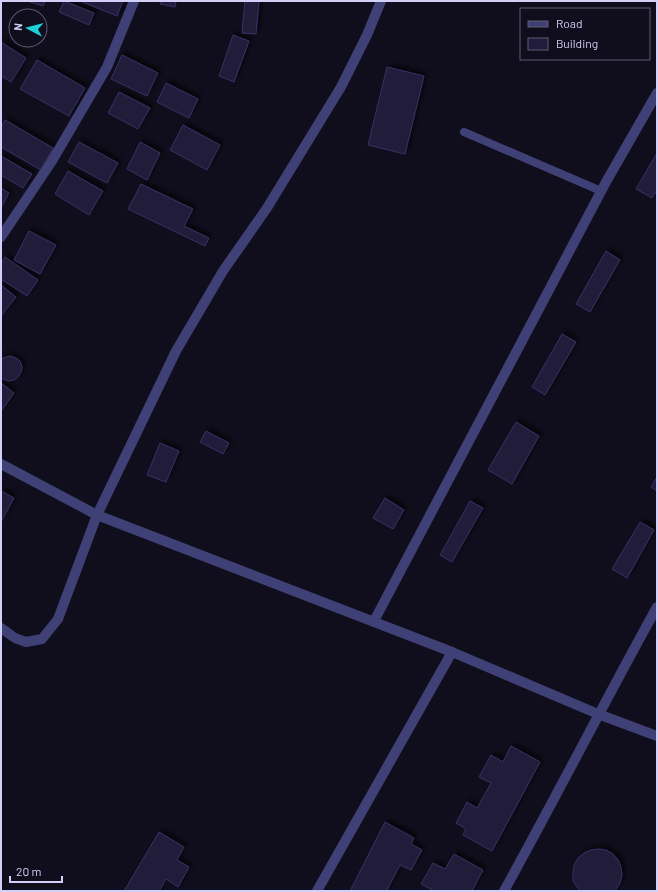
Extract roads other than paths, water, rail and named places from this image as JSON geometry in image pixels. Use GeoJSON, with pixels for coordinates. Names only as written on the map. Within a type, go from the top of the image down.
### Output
{"type":"FeatureCollection","features":[{"type":"Feature","properties":{"kind":"street"},"geometry":{"type":"LineString","coordinates":[[1,237],[52,161],[107,67],[134,1]]}},
{"type":"Feature","properties":{"kind":"street"},"geometry":{"type":"LineString","coordinates":[[1,628],[15,638],[26,642],[42,639],[58,619],[97,515],[176,351],[223,271],[267,208],[341,87],[367,35],[381,1]]}},
{"type":"Feature","properties":{"kind":"street"},"geometry":{"type":"LineString","coordinates":[[374,621],[601,191],[657,93]]}},
{"type":"Feature","properties":{"kind":"street"},"geometry":{"type":"LineString","coordinates":[[1,464],[97,515],[374,621],[452,652],[598,714],[657,736]]}},
{"type":"Feature","properties":{"kind":"street"},"geometry":{"type":"LineString","coordinates":[[504,891],[550,807],[598,714],[657,608]]}},
{"type":"Feature","properties":{"kind":"street"},"geometry":{"type":"LineString","coordinates":[[317,891],[452,652]]}},
{"type":"Feature","properties":{"kind":"lane"},"geometry":{"type":"LineString","coordinates":[[464,132],[601,191]]}}]}
